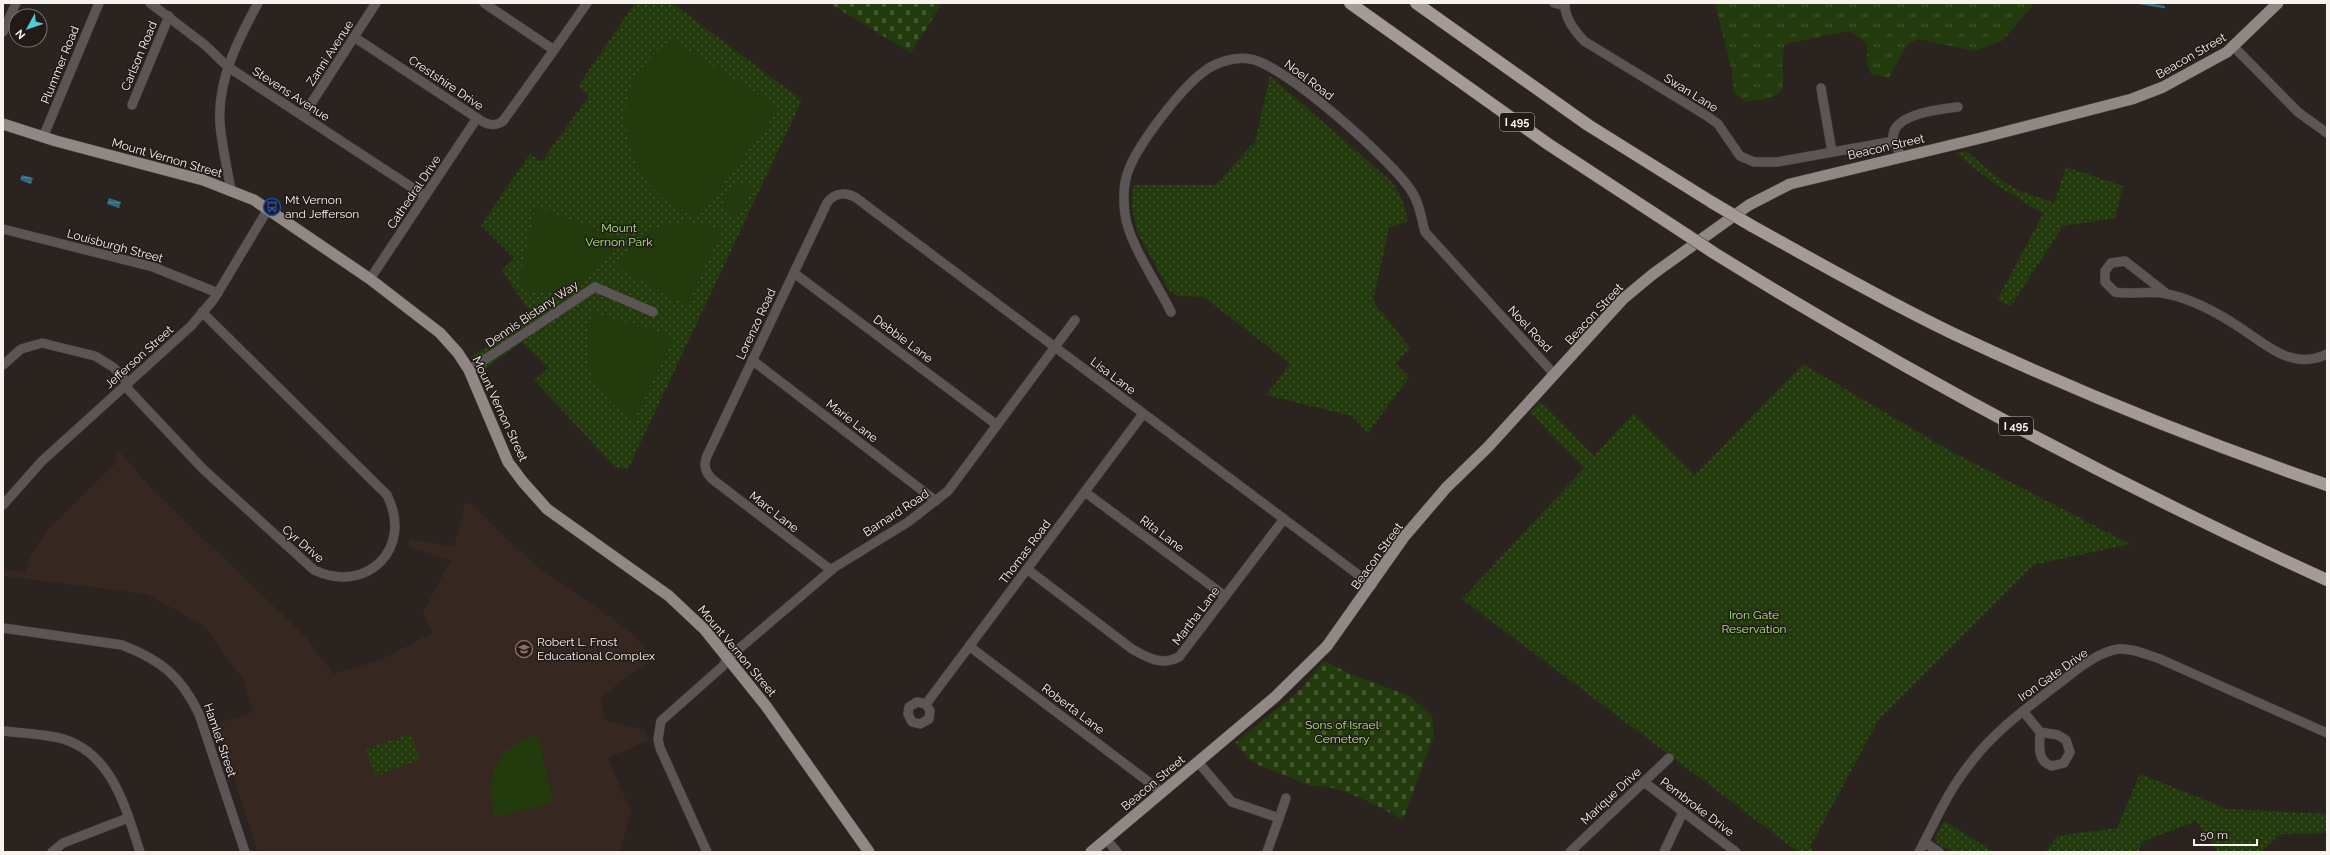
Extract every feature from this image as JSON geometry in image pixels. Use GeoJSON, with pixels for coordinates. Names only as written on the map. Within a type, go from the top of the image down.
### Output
{"type":"FeatureCollection","features":[{"type":"Feature","properties":{"kind":"highway","name":"I 495"},"geometry":{"type":"LineString","coordinates":[[1350,3],[1548,144],[1714,253],[1930,380],[2070,455],[2254,546],[2327,580]]}},
{"type":"Feature","properties":{"kind":"highway"},"geometry":{"type":"LineString","coordinates":[[1416,3],[1588,125],[1752,226],[1862,288],[1953,334],[2053,379],[2250,459],[2327,485]]}},
{"type":"Feature","properties":{"kind":"main road","name":"Beacon Street"},"geometry":{"type":"LineString","coordinates":[[1091,852],[1275,697],[1327,646],[1372,585],[1404,537],[1446,488],[1488,448],[1623,298],[1653,274],[1761,198],[1790,184],[2132,99],[2163,87],[2234,47],[2278,3]]}},
{"type":"Feature","properties":{"kind":"main road","name":"Mount Vernon Street"},"geometry":{"type":"LineString","coordinates":[[3,124],[203,180],[254,200],[370,279],[440,333],[458,353],[469,370],[505,457],[523,482],[548,509],[669,596],[705,630],[766,706],[860,847],[869,852]]}},
{"type":"Feature","properties":{"kind":"street"},"geometry":{"type":"LineString","coordinates":[[3,32],[16,3]]}},
{"type":"Feature","properties":{"kind":"street","name":"Plummer Road"},"geometry":{"type":"LineString","coordinates":[[44,136],[98,3]]}},
{"type":"Feature","properties":{"kind":"street","name":"Stevens Avenue"},"geometry":{"type":"LineString","coordinates":[[150,3],[169,16],[228,67],[425,196]]}},
{"type":"Feature","properties":{"kind":"street"},"geometry":{"type":"LineString","coordinates":[[231,190],[220,122],[225,75],[239,38],[258,3]]}},
{"type":"Feature","properties":{"kind":"street","name":"Zanni Avenue"},"geometry":{"type":"LineString","coordinates":[[303,116],[376,3]]}},
{"type":"Feature","properties":{"kind":"street"},"geometry":{"type":"LineString","coordinates":[[484,3],[554,50]]}},
{"type":"Feature","properties":{"kind":"street","name":"Crestshire Drive"},"geometry":{"type":"LineString","coordinates":[[354,37],[477,118],[494,125],[503,121],[587,3]]}},
{"type":"Feature","properties":{"kind":"street"},"geometry":{"type":"LineString","coordinates":[[1554,3],[1565,4]]}},
{"type":"Feature","properties":{"kind":"street","name":"Swan Lane"},"geometry":{"type":"LineString","coordinates":[[1565,4],[1573,30],[1584,41],[1707,116],[1718,124],[1740,156],[1754,162],[1766,163],[1894,141]]}},
{"type":"Feature","properties":{"kind":"street","name":"Carlson Road"},"geometry":{"type":"LineString","coordinates":[[132,105],[169,16]]}},
{"type":"Feature","properties":{"kind":"street"},"geometry":{"type":"LineString","coordinates":[[2234,47],[2298,112],[2327,133]]}},
{"type":"Feature","properties":{"kind":"street","name":"Noel Road"},"geometry":{"type":"LineString","coordinates":[[1171,312],[1134,241],[1125,216],[1123,192],[1129,169],[1156,126],[1201,73],[1218,64],[1250,58],[1272,68],[1299,85],[1391,165],[1411,189],[1418,205],[1425,232],[1555,375]]}},
{"type":"Feature","properties":{"kind":"street"},"geometry":{"type":"LineString","coordinates":[[1821,88],[1832,152]]}},
{"type":"Feature","properties":{"kind":"street"},"geometry":{"type":"LineString","coordinates":[[1902,157],[1894,141],[1895,130],[1900,123],[1933,110],[1958,107]]}},
{"type":"Feature","properties":{"kind":"street","name":"Cathedral Drive"},"geometry":{"type":"LineString","coordinates":[[370,279],[477,118]]}},
{"type":"Feature","properties":{"kind":"street","name":"Lorenzo Road"},"geometry":{"type":"LineString","coordinates":[[705,469],[707,456],[827,203],[838,194]]}},
{"type":"Feature","properties":{"kind":"street","name":"Lisa Lane"},"geometry":{"type":"LineString","coordinates":[[838,194],[848,194],[855,197],[1372,585]]}},
{"type":"Feature","properties":{"kind":"street","name":"Jefferson Street"},"geometry":{"type":"LineString","coordinates":[[3,505],[42,462],[191,326],[218,293],[268,209]]}},
{"type":"Feature","properties":{"kind":"street","name":"Louisburgh Street"},"geometry":{"type":"LineString","coordinates":[[3,229],[153,267],[218,293]]}},
{"type":"Feature","properties":{"kind":"street"},"geometry":{"type":"LineString","coordinates":[[2167,294],[2125,261],[2111,263],[2105,271],[2107,285],[2115,292],[2167,294],[2216,312],[2240,327],[2269,349],[2286,357],[2305,360],[2327,354]]}},
{"type":"Feature","properties":{"kind":"street","name":"Debbie Lane"},"geometry":{"type":"LineString","coordinates":[[794,273],[997,425]]}},
{"type":"Feature","properties":{"kind":"street","name":"Dennis Bistany Way"},"geometry":{"type":"LineString","coordinates":[[469,370],[595,286],[652,312]]}},
{"type":"Feature","properties":{"kind":"street","name":"Cyr Drive"},"geometry":{"type":"LineString","coordinates":[[3,365],[21,349],[42,343],[95,356],[113,367],[126,385],[203,470],[314,570],[331,577],[349,578],[361,575],[381,562],[391,547],[396,530],[393,506],[388,495],[202,312]]}},
{"type":"Feature","properties":{"kind":"street","name":"Barnard Road"},"geometry":{"type":"LineString","coordinates":[[707,852],[660,748],[658,739],[660,725],[666,714],[723,666],[727,659],[831,570],[857,552],[908,522],[936,502],[948,491],[1075,320]]}},
{"type":"Feature","properties":{"kind":"street","name":"Marie Lane"},"geometry":{"type":"LineString","coordinates":[[752,360],[936,502]]}},
{"type":"Feature","properties":{"kind":"street","name":"Thomas Road"},"geometry":{"type":"LineString","coordinates":[[926,704],[1143,414]]}},
{"type":"Feature","properties":{"kind":"street","name":"Marc Lane"},"geometry":{"type":"LineString","coordinates":[[705,469],[712,480],[831,570]]}},
{"type":"Feature","properties":{"kind":"street","name":"Rita Lane"},"geometry":{"type":"LineString","coordinates":[[1085,492],[1225,596]]}},
{"type":"Feature","properties":{"kind":"street","name":"Martha Lane"},"geometry":{"type":"LineString","coordinates":[[1026,569],[1132,649],[1146,657],[1164,662],[1179,657],[1284,519]]}},
{"type":"Feature","properties":{"kind":"street","name":"Hamlet Street"},"geometry":{"type":"LineString","coordinates":[[3,628],[122,645],[140,652],[166,668],[187,690],[199,714],[245,852]]}},
{"type":"Feature","properties":{"kind":"street","name":"Roberta Lane"},"geometry":{"type":"LineString","coordinates":[[969,646],[1162,792]]}},
{"type":"Feature","properties":{"kind":"street","name":"Iron Gate Drive"},"geometry":{"type":"LineString","coordinates":[[1919,852],[1949,795],[1968,765],[1984,746],[2023,711],[2088,662],[2118,649],[2133,650],[2160,659],[2327,734]]}},
{"type":"Feature","properties":{"kind":"street"},"geometry":{"type":"LineString","coordinates":[[2023,711],[2040,732]]}},
{"type":"Feature","properties":{"kind":"street"},"geometry":{"type":"LineString","coordinates":[[3,731],[56,737],[70,742],[93,756],[111,776],[121,795],[140,852]]}},
{"type":"Feature","properties":{"kind":"street","name":"Marique Drive"},"geometry":{"type":"LineString","coordinates":[[1570,852],[1669,758]]}},
{"type":"Feature","properties":{"kind":"street"},"geometry":{"type":"LineString","coordinates":[[1198,762],[1232,802],[1279,818]]}},
{"type":"Feature","properties":{"kind":"street","name":"Pembroke Drive"},"geometry":{"type":"LineString","coordinates":[[1644,782],[1736,852]]}},
{"type":"Feature","properties":{"kind":"street"},"geometry":{"type":"LineString","coordinates":[[1267,852],[1286,798]]}},
{"type":"Feature","properties":{"kind":"street"},"geometry":{"type":"LineString","coordinates":[[1664,852],[1683,812]]}},
{"type":"Feature","properties":{"kind":"street"},"geometry":{"type":"LineString","coordinates":[[52,852],[63,843],[128,818]]}},
{"type":"Feature","properties":{"kind":"street"},"geometry":{"type":"LineString","coordinates":[[1106,839],[1117,852]]}},
{"type":"Feature","properties":{"kind":"street"},"geometry":{"type":"LineString","coordinates":[[1924,842],[1939,852]]}},
{"type":"Feature","properties":{"kind":"shaded area","name":"Robert L. Frost Educational Complex"},"geometry":{"type":"Polygon","coordinates":[[[120,452],[151,488],[307,638],[333,674],[382,659],[432,633],[423,612],[451,560],[408,547],[410,539],[454,547],[464,510],[463,506],[469,502],[533,563],[631,632],[654,660],[638,668],[600,698],[606,721],[645,730],[648,741],[608,758],[631,812],[620,850],[624,852],[258,852],[216,724],[253,712],[244,681],[204,626],[147,594],[3,576],[3,570],[25,572],[31,554],[47,530],[117,462],[114,458],[120,452]]]}},
{"type":"Feature","properties":{"kind":"green space","name":"Mount Vernon Park"},"geometry":{"type":"Polygon","coordinates":[[[635,3],[672,3],[802,100],[628,469],[615,467],[534,380],[549,368],[522,342],[480,373],[471,357],[532,316],[502,270],[514,258],[481,225],[530,154],[541,162],[589,96],[578,86],[635,3]]]}},
{"type":"Feature","properties":{"kind":"green space"},"geometry":{"type":"Polygon","coordinates":[[[829,3],[942,3],[911,53],[829,3]]]}},
{"type":"Feature","properties":{"kind":"green space"},"geometry":{"type":"Polygon","coordinates":[[[1715,3],[2035,3],[2002,41],[1974,51],[1918,39],[1906,46],[1888,78],[1871,74],[1868,66],[1866,42],[1848,31],[1785,44],[1783,56],[1782,91],[1770,98],[1746,102],[1734,93],[1732,72],[1715,3]]]}},
{"type":"Feature","properties":{"kind":"green space"},"geometry":{"type":"Polygon","coordinates":[[[671,39],[780,108],[698,218],[669,203],[650,186],[641,173],[634,158],[626,126],[628,94],[634,80],[641,68],[650,58],[671,39]]]}},
{"type":"Feature","properties":{"kind":"green space"},"geometry":{"type":"Polygon","coordinates":[[[1270,76],[1390,180],[1402,199],[1408,221],[1389,228],[1373,301],[1410,348],[1395,363],[1409,377],[1368,433],[1352,416],[1266,395],[1290,364],[1204,297],[1177,296],[1168,289],[1137,231],[1132,207],[1133,185],[1216,185],[1252,144],[1254,146],[1270,76]]]}},
{"type":"Feature","properties":{"kind":"green space"},"geometry":{"type":"Polygon","coordinates":[[[1966,151],[1993,174],[2017,190],[2054,203],[2066,167],[2123,186],[2115,218],[2063,226],[2011,306],[1997,300],[2043,214],[1992,182],[1955,153],[1966,151]]]}},
{"type":"Feature","properties":{"kind":"green space"},"geometry":{"type":"Polygon","coordinates":[[[736,180],[753,190],[737,217],[720,207],[736,180]]]}},
{"type":"Feature","properties":{"kind":"green space"},"geometry":{"type":"Polygon","coordinates":[[[536,206],[618,238],[611,252],[593,274],[571,287],[543,292],[528,292],[519,281],[536,206]]]}},
{"type":"Feature","properties":{"kind":"green space"},"geometry":{"type":"Polygon","coordinates":[[[687,221],[713,227],[722,231],[687,306],[617,268],[629,247],[644,234],[653,229],[687,221]]]}},
{"type":"Feature","properties":{"kind":"green space"},"geometry":{"type":"Polygon","coordinates":[[[593,312],[674,337],[634,420],[619,410],[607,399],[598,387],[592,375],[588,361],[587,346],[593,312]]]}},
{"type":"Feature","properties":{"kind":"green space","name":"Iron Gate Reservation"},"geometry":{"type":"Polygon","coordinates":[[[1803,364],[1947,449],[2130,544],[2033,565],[1879,719],[1810,847],[1815,852],[1798,852],[1462,599],[1584,468],[1530,412],[1540,401],[1594,456],[1634,413],[1695,475],[1803,364]]]}},
{"type":"Feature","properties":{"kind":"green space","name":"Sons of Israel Cemetery"},"geometry":{"type":"Polygon","coordinates":[[[1324,661],[1353,675],[1409,696],[1432,716],[1434,735],[1403,820],[1371,803],[1345,792],[1333,788],[1311,786],[1259,765],[1251,761],[1235,743],[1300,690],[1324,661]]]}},
{"type":"Feature","properties":{"kind":"green space"},"geometry":{"type":"Polygon","coordinates":[[[411,734],[420,760],[375,776],[366,749],[411,734]]]}},
{"type":"Feature","properties":{"kind":"green space"},"geometry":{"type":"Polygon","coordinates":[[[538,735],[553,802],[495,817],[491,788],[497,765],[503,755],[512,747],[523,740],[538,735]]]}},
{"type":"Feature","properties":{"kind":"green space"},"geometry":{"type":"Polygon","coordinates":[[[2140,774],[2227,809],[2327,814],[2327,833],[2281,834],[2261,852],[2218,852],[2196,821],[2142,842],[2138,852],[2045,852],[2057,836],[2117,828],[2140,774]]]}},
{"type":"Feature","properties":{"kind":"green space"},"geometry":{"type":"Polygon","coordinates":[[[1944,821],[1994,852],[1970,852],[1952,850],[1944,847],[1938,843],[1935,838],[1944,821]]]}},
{"type":"Feature","properties":{"kind":"water"},"geometry":{"type":"Polygon","coordinates":[[[22,175],[33,178],[31,184],[20,180],[22,175]]]}},
{"type":"Feature","properties":{"kind":"water"},"geometry":{"type":"Polygon","coordinates":[[[109,198],[121,202],[119,208],[107,204],[109,198]]]}},
{"type":"Feature","properties":{"kind":"waterway"},"geometry":{"type":"LineString","coordinates":[[2140,3],[2164,7]]}},
{"type":"Feature","properties":{"kind":"place","name":"Mt Vernon and Jefferson"},"geometry":{"type":"Point","coordinates":[272,207]}},
{"type":"Feature","properties":{"kind":"place","name":"Robert L. Frost Educational Complex"},"geometry":{"type":"Point","coordinates":[524,649]}}]}
